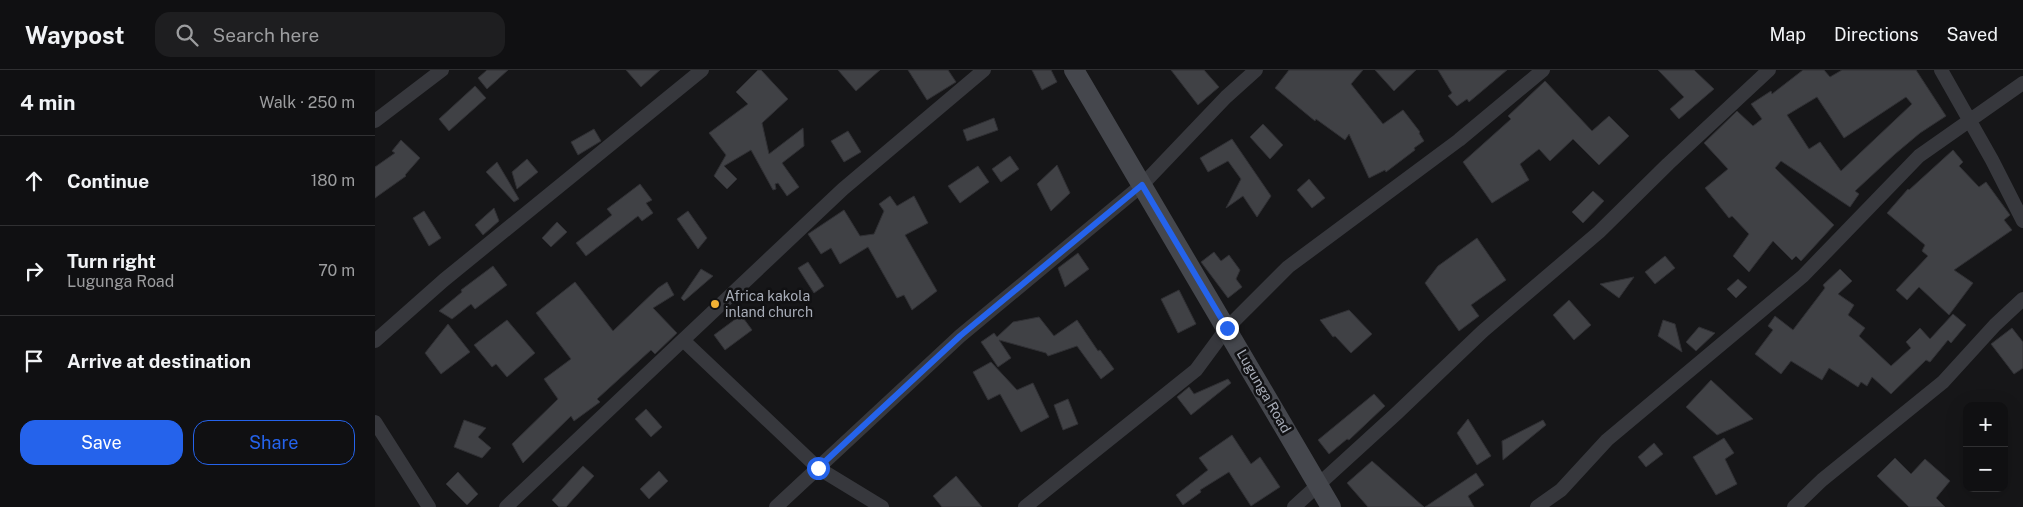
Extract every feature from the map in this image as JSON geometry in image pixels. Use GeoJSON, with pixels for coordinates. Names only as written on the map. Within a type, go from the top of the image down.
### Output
{"type":"FeatureCollection","features":[{"type":"Feature","properties":{"kind":"street"},"geometry":{"type":"LineString","coordinates":[[375,121],[443,70]]}},
{"type":"Feature","properties":{"kind":"street"},"geometry":{"type":"LineString","coordinates":[[375,341],[444,280],[702,70]]}},
{"type":"Feature","properties":{"kind":"street"},"geometry":{"type":"LineString","coordinates":[[506,507],[843,188],[984,70]]}},
{"type":"Feature","properties":{"kind":"street","name":"Lugunga Road"},"geometry":{"type":"LineString","coordinates":[[1074,70],[1331,507]]}},
{"type":"Feature","properties":{"kind":"street"},"geometry":{"type":"LineString","coordinates":[[776,507],[960,336],[1142,185],[1225,97],[1256,70]]}},
{"type":"Feature","properties":{"kind":"street"},"geometry":{"type":"LineString","coordinates":[[1025,507],[1196,370],[1227,328],[1287,267],[1459,140],[1543,70]]}},
{"type":"Feature","properties":{"kind":"street"},"geometry":{"type":"LineString","coordinates":[[1294,507],[1397,413],[1483,330],[1599,232],[1667,164],[1769,70]]}},
{"type":"Feature","properties":{"kind":"street"},"geometry":{"type":"LineString","coordinates":[[1941,70],[2023,221]]}},
{"type":"Feature","properties":{"kind":"street"},"geometry":{"type":"LineString","coordinates":[[1537,507],[1561,490],[1607,440],[1803,276],[1919,156],[2023,83]]}},
{"type":"Feature","properties":{"kind":"street"},"geometry":{"type":"LineString","coordinates":[[1794,507],[1829,474],[1943,382],[1995,325],[2023,299]]}},
{"type":"Feature","properties":{"kind":"street"},"geometry":{"type":"LineString","coordinates":[[683,341],[818,468],[882,507]]}},
{"type":"Feature","properties":{"kind":"street"},"geometry":{"type":"LineString","coordinates":[[375,422],[429,507]]}},
{"type":"Feature","properties":{"kind":"building"},"geometry":{"type":"Polygon","coordinates":[[[487,70],[508,70],[487,89],[478,78],[487,70]]]}},
{"type":"Feature","properties":{"kind":"building"},"geometry":{"type":"Polygon","coordinates":[[[626,70],[660,70],[641,87],[626,70]]]}},
{"type":"Feature","properties":{"kind":"building"},"geometry":{"type":"Polygon","coordinates":[[[758,70],[761,70],[788,99],[762,123],[769,154],[803,128],[804,146],[782,163],[799,187],[787,196],[778,183],[775,184],[776,189],[773,190],[751,150],[724,166],[737,179],[727,189],[714,176],[726,155],[709,133],[748,104],[736,92],[758,70]]]}},
{"type":"Feature","properties":{"kind":"building"},"geometry":{"type":"Polygon","coordinates":[[[838,70],[880,70],[856,91],[838,70]]]}},
{"type":"Feature","properties":{"kind":"building"},"geometry":{"type":"Polygon","coordinates":[[[908,70],[948,70],[956,82],[927,100],[908,70]]]}},
{"type":"Feature","properties":{"kind":"building"},"geometry":{"type":"Polygon","coordinates":[[[1032,70],[1051,70],[1057,82],[1042,90],[1032,70]]]}},
{"type":"Feature","properties":{"kind":"building"},"geometry":{"type":"Polygon","coordinates":[[[1171,70],[1204,70],[1219,87],[1198,105],[1171,70]]]}},
{"type":"Feature","properties":{"kind":"building"},"geometry":{"type":"Polygon","coordinates":[[[1289,70],[1363,70],[1351,84],[1383,124],[1403,110],[1420,132],[1424,141],[1386,172],[1385,170],[1369,178],[1349,134],[1345,140],[1316,119],[1315,121],[1275,88],[1289,70]]]}},
{"type":"Feature","properties":{"kind":"building"},"geometry":{"type":"Polygon","coordinates":[[[1375,70],[1416,70],[1394,91],[1375,70]]]}},
{"type":"Feature","properties":{"kind":"building"},"geometry":{"type":"Polygon","coordinates":[[[1438,70],[1507,70],[1469,102],[1467,99],[1457,106],[1448,96],[1452,93],[1438,70]]]}},
{"type":"Feature","properties":{"kind":"building"},"geometry":{"type":"Polygon","coordinates":[[[1658,70],[1694,70],[1714,89],[1679,119],[1670,109],[1684,97],[1658,70]]]}},
{"type":"Feature","properties":{"kind":"building"},"geometry":{"type":"Polygon","coordinates":[[[1803,70],[1824,70],[1830,77],[1842,70],[1916,70],[1946,116],[1920,133],[1855,191],[1859,194],[1850,207],[1781,161],[1775,168],[1834,225],[1801,261],[1796,256],[1792,260],[1773,241],[1749,272],[1733,256],[1749,234],[1732,216],[1729,218],[1705,188],[1728,169],[1704,143],[1737,111],[1753,126],[1762,119],[1751,104],[1771,91],[1772,94],[1803,70]],[[1817,97],[1787,115],[1809,149],[1820,142],[1841,171],[1912,104],[1906,97],[1844,138],[1817,97]]]}},
{"type":"Feature","properties":{"kind":"building"},"geometry":{"type":"Polygon","coordinates":[[[1545,81],[1592,131],[1609,116],[1629,136],[1599,165],[1573,139],[1550,161],[1539,149],[1520,164],[1529,180],[1492,203],[1463,162],[1511,119],[1508,116],[1545,81]]]}},
{"type":"Feature","properties":{"kind":"building"},"geometry":{"type":"Polygon","coordinates":[[[475,86],[486,98],[449,131],[439,119],[475,86]]]}},
{"type":"Feature","properties":{"kind":"building"},"geometry":{"type":"Polygon","coordinates":[[[994,118],[998,130],[967,141],[963,130],[994,118]]]}},
{"type":"Feature","properties":{"kind":"building"},"geometry":{"type":"Polygon","coordinates":[[[1263,124],[1283,145],[1270,159],[1250,137],[1263,124]]]}},
{"type":"Feature","properties":{"kind":"building"},"geometry":{"type":"Polygon","coordinates":[[[594,129],[601,141],[578,155],[571,142],[594,129]]]}},
{"type":"Feature","properties":{"kind":"building"},"geometry":{"type":"Polygon","coordinates":[[[848,131],[861,152],[844,162],[831,141],[848,131]]]}},
{"type":"Feature","properties":{"kind":"building"},"geometry":{"type":"Polygon","coordinates":[[[1232,139],[1271,196],[1257,217],[1243,196],[1226,208],[1241,179],[1228,161],[1208,172],[1200,158],[1232,139]]]}},
{"type":"Feature","properties":{"kind":"building"},"geometry":{"type":"Polygon","coordinates":[[[401,140],[420,158],[406,176],[375,198],[375,167],[395,153],[392,151],[401,140]]]}},
{"type":"Feature","properties":{"kind":"building"},"geometry":{"type":"Polygon","coordinates":[[[1953,150],[1963,162],[1959,166],[1979,187],[1986,182],[2010,215],[2004,220],[2012,230],[1954,270],[1973,283],[1949,315],[1919,287],[1907,300],[1896,290],[1928,256],[1922,251],[1925,245],[1887,213],[1908,189],[1953,150]]]}},
{"type":"Feature","properties":{"kind":"building"},"geometry":{"type":"Polygon","coordinates":[[[1010,156],[1019,169],[1001,182],[992,169],[1010,156]]]}},
{"type":"Feature","properties":{"kind":"building"},"geometry":{"type":"Polygon","coordinates":[[[527,159],[538,172],[517,189],[512,172],[527,159]]]}},
{"type":"Feature","properties":{"kind":"building"},"geometry":{"type":"Polygon","coordinates":[[[497,162],[519,199],[514,202],[486,172],[497,162]]]}},
{"type":"Feature","properties":{"kind":"building"},"geometry":{"type":"Polygon","coordinates":[[[1057,165],[1070,193],[1051,211],[1037,184],[1057,165]]]}},
{"type":"Feature","properties":{"kind":"building"},"geometry":{"type":"Polygon","coordinates":[[[978,166],[989,182],[960,203],[948,186],[978,166]]]}},
{"type":"Feature","properties":{"kind":"building"},"geometry":{"type":"Polygon","coordinates":[[[1309,179],[1325,198],[1312,208],[1297,190],[1309,179]]]}},
{"type":"Feature","properties":{"kind":"building"},"geometry":{"type":"Polygon","coordinates":[[[640,184],[652,200],[646,203],[653,213],[642,221],[638,216],[586,256],[576,243],[612,215],[607,209],[640,184]]]}},
{"type":"Feature","properties":{"kind":"building"},"geometry":{"type":"Polygon","coordinates":[[[1593,191],[1604,201],[1583,223],[1572,212],[1593,191]]]}},
{"type":"Feature","properties":{"kind":"building"},"geometry":{"type":"Polygon","coordinates":[[[890,196],[897,206],[914,196],[928,223],[905,235],[937,291],[912,310],[904,295],[897,298],[868,247],[840,264],[831,248],[821,254],[808,234],[844,210],[860,236],[874,234],[884,211],[879,204],[890,196]]]}},
{"type":"Feature","properties":{"kind":"building"},"geometry":{"type":"Polygon","coordinates":[[[494,208],[499,221],[483,235],[475,225],[494,208]]]}},
{"type":"Feature","properties":{"kind":"building"},"geometry":{"type":"Polygon","coordinates":[[[424,211],[441,238],[429,246],[413,218],[424,211]]]}},
{"type":"Feature","properties":{"kind":"building"},"geometry":{"type":"Polygon","coordinates":[[[688,211],[707,238],[698,249],[677,219],[688,211]]]}},
{"type":"Feature","properties":{"kind":"building"},"geometry":{"type":"Polygon","coordinates":[[[557,222],[567,232],[551,247],[542,238],[557,222]]]}},
{"type":"Feature","properties":{"kind":"building"},"geometry":{"type":"Polygon","coordinates":[[[1477,238],[1506,280],[1471,305],[1479,316],[1459,331],[1425,283],[1438,266],[1477,238]]]}},
{"type":"Feature","properties":{"kind":"building"},"geometry":{"type":"Polygon","coordinates":[[[1214,252],[1221,261],[1229,255],[1240,270],[1236,279],[1242,287],[1228,298],[1201,262],[1214,252]]]}},
{"type":"Feature","properties":{"kind":"building"},"geometry":{"type":"Polygon","coordinates":[[[1078,253],[1089,269],[1065,287],[1058,268],[1078,253]]]}},
{"type":"Feature","properties":{"kind":"building"},"geometry":{"type":"Polygon","coordinates":[[[1665,256],[1675,268],[1655,284],[1645,272],[1665,256]]]}},
{"type":"Feature","properties":{"kind":"building"},"geometry":{"type":"Polygon","coordinates":[[[808,262],[824,286],[814,293],[798,268],[808,262]]]}},
{"type":"Feature","properties":{"kind":"building"},"geometry":{"type":"Polygon","coordinates":[[[493,266],[507,285],[475,309],[471,304],[452,319],[439,311],[462,292],[461,290],[493,266]]]}},
{"type":"Feature","properties":{"kind":"building"},"geometry":{"type":"Polygon","coordinates":[[[701,269],[713,276],[684,301],[681,298],[701,269]]]}},
{"type":"Feature","properties":{"kind":"building"},"geometry":{"type":"Polygon","coordinates":[[[1840,269],[1852,281],[1838,294],[1854,305],[1848,315],[1865,328],[1859,336],[1891,366],[1911,348],[1906,342],[1920,328],[1930,339],[1953,314],[1966,325],[1951,343],[1948,340],[1930,362],[1926,360],[1891,394],[1872,377],[1867,386],[1861,382],[1858,387],[1829,368],[1822,380],[1791,361],[1781,374],[1755,354],[1773,330],[1768,326],[1775,316],[1793,330],[1825,288],[1823,285],[1840,269]]]}},
{"type":"Feature","properties":{"kind":"building"},"geometry":{"type":"Polygon","coordinates":[[[1634,277],[1619,298],[1600,284],[1634,277]]]}},
{"type":"Feature","properties":{"kind":"building"},"geometry":{"type":"Polygon","coordinates":[[[1738,279],[1747,287],[1736,298],[1727,289],[1738,279]]]}},
{"type":"Feature","properties":{"kind":"building"},"geometry":{"type":"Polygon","coordinates":[[[575,282],[613,331],[658,288],[667,282],[674,295],[653,308],[677,333],[655,354],[651,350],[597,399],[600,402],[574,421],[571,416],[523,463],[512,444],[558,399],[544,379],[571,359],[536,313],[575,282]]]}},
{"type":"Feature","properties":{"kind":"building"},"geometry":{"type":"Polygon","coordinates":[[[1179,290],[1196,324],[1178,333],[1161,299],[1179,290]]]}},
{"type":"Feature","properties":{"kind":"building"},"geometry":{"type":"Polygon","coordinates":[[[1569,300],[1591,325],[1574,340],[1553,315],[1569,300]]]}},
{"type":"Feature","properties":{"kind":"building"},"geometry":{"type":"Polygon","coordinates":[[[1349,310],[1372,334],[1351,353],[1335,336],[1333,337],[1320,320],[1349,310]]]}},
{"type":"Feature","properties":{"kind":"building"},"geometry":{"type":"Polygon","coordinates":[[[741,315],[752,330],[725,350],[714,335],[741,315]]]}},
{"type":"Feature","properties":{"kind":"building"},"geometry":{"type":"Polygon","coordinates":[[[1039,317],[1054,336],[1077,320],[1098,351],[1100,350],[1114,369],[1101,379],[1077,346],[1048,356],[1046,353],[999,340],[1011,358],[998,367],[981,342],[994,333],[997,337],[1013,322],[1039,317]]]}},
{"type":"Feature","properties":{"kind":"building"},"geometry":{"type":"Polygon","coordinates":[[[507,320],[535,353],[507,377],[496,364],[492,367],[474,345],[507,320]]]}},
{"type":"Feature","properties":{"kind":"building"},"geometry":{"type":"Polygon","coordinates":[[[1663,320],[1675,324],[1682,352],[1658,336],[1663,320]]]}},
{"type":"Feature","properties":{"kind":"building"},"geometry":{"type":"Polygon","coordinates":[[[448,324],[470,352],[441,374],[425,353],[448,324]]]}},
{"type":"Feature","properties":{"kind":"building"},"geometry":{"type":"Polygon","coordinates":[[[1699,327],[1715,333],[1696,351],[1686,342],[1699,327]]]}},
{"type":"Feature","properties":{"kind":"building"},"geometry":{"type":"Polygon","coordinates":[[[2012,328],[2023,342],[2023,368],[2014,374],[1991,344],[2012,328]]]}},
{"type":"Feature","properties":{"kind":"building"},"geometry":{"type":"Polygon","coordinates":[[[991,362],[1017,390],[1033,383],[1049,417],[1021,432],[1000,394],[988,400],[973,372],[991,362]]]}},
{"type":"Feature","properties":{"kind":"building"},"geometry":{"type":"Polygon","coordinates":[[[1228,379],[1231,383],[1191,415],[1177,397],[1189,387],[1194,394],[1228,379]]]}},
{"type":"Feature","properties":{"kind":"building"},"geometry":{"type":"Polygon","coordinates":[[[1711,380],[1753,419],[1717,435],[1686,407],[1711,380]]]}},
{"type":"Feature","properties":{"kind":"building"},"geometry":{"type":"Polygon","coordinates":[[[1374,394],[1385,406],[1349,440],[1347,439],[1329,454],[1318,440],[1374,394]]]}},
{"type":"Feature","properties":{"kind":"building"},"geometry":{"type":"Polygon","coordinates":[[[1068,399],[1078,424],[1063,430],[1054,405],[1068,399]]]}},
{"type":"Feature","properties":{"kind":"building"},"geometry":{"type":"Polygon","coordinates":[[[646,409],[662,427],[651,437],[635,419],[646,409]]]}},
{"type":"Feature","properties":{"kind":"building"},"geometry":{"type":"Polygon","coordinates":[[[1468,419],[1491,456],[1477,465],[1457,433],[1468,419]]]}},
{"type":"Feature","properties":{"kind":"building"},"geometry":{"type":"Polygon","coordinates":[[[464,420],[486,428],[478,437],[491,448],[482,458],[454,447],[464,420]]]}},
{"type":"Feature","properties":{"kind":"building"},"geometry":{"type":"Polygon","coordinates":[[[1543,420],[1546,425],[1503,460],[1502,441],[1543,420]]]}},
{"type":"Feature","properties":{"kind":"building"},"geometry":{"type":"Polygon","coordinates":[[[1232,435],[1251,464],[1260,457],[1280,487],[1251,506],[1229,472],[1200,490],[1201,492],[1183,505],[1176,495],[1208,470],[1199,458],[1232,435]]]}},
{"type":"Feature","properties":{"kind":"building"},"geometry":{"type":"Polygon","coordinates":[[[1724,438],[1734,453],[1725,459],[1737,484],[1716,495],[1693,457],[1724,438]]]}},
{"type":"Feature","properties":{"kind":"building"},"geometry":{"type":"Polygon","coordinates":[[[1654,443],[1663,454],[1646,467],[1638,457],[1654,443]]]}},
{"type":"Feature","properties":{"kind":"building"},"geometry":{"type":"Polygon","coordinates":[[[1895,458],[1911,474],[1925,459],[1950,481],[1936,498],[1945,507],[1909,507],[1877,476],[1895,458]]]}},
{"type":"Feature","properties":{"kind":"building"},"geometry":{"type":"Polygon","coordinates":[[[1372,461],[1424,507],[1368,507],[1347,483],[1372,461]]]}},
{"type":"Feature","properties":{"kind":"building"},"geometry":{"type":"Polygon","coordinates":[[[583,466],[594,476],[566,507],[559,507],[552,500],[583,466]]]}},
{"type":"Feature","properties":{"kind":"building"},"geometry":{"type":"Polygon","coordinates":[[[659,471],[668,481],[649,499],[640,489],[659,471]]]}},
{"type":"Feature","properties":{"kind":"building"},"geometry":{"type":"Polygon","coordinates":[[[458,472],[478,494],[467,505],[446,484],[458,472]]]}},
{"type":"Feature","properties":{"kind":"building"},"geometry":{"type":"Polygon","coordinates":[[[1476,473],[1484,485],[1468,496],[1474,507],[1425,507],[1476,473]]]}},
{"type":"Feature","properties":{"kind":"building"},"geometry":{"type":"Polygon","coordinates":[[[956,476],[982,507],[942,507],[933,496],[956,476]]]}},
{"type":"Feature","properties":{"kind":"place","name":"Africa kakola inland church"},"geometry":{"type":"Point","coordinates":[715,304]}},
{"type":"Feature","properties":{"kind":"route"},"geometry":{"type":"LineString","coordinates":[[818,468],[960,336],[1142,185],[1227,328]]}}]}
